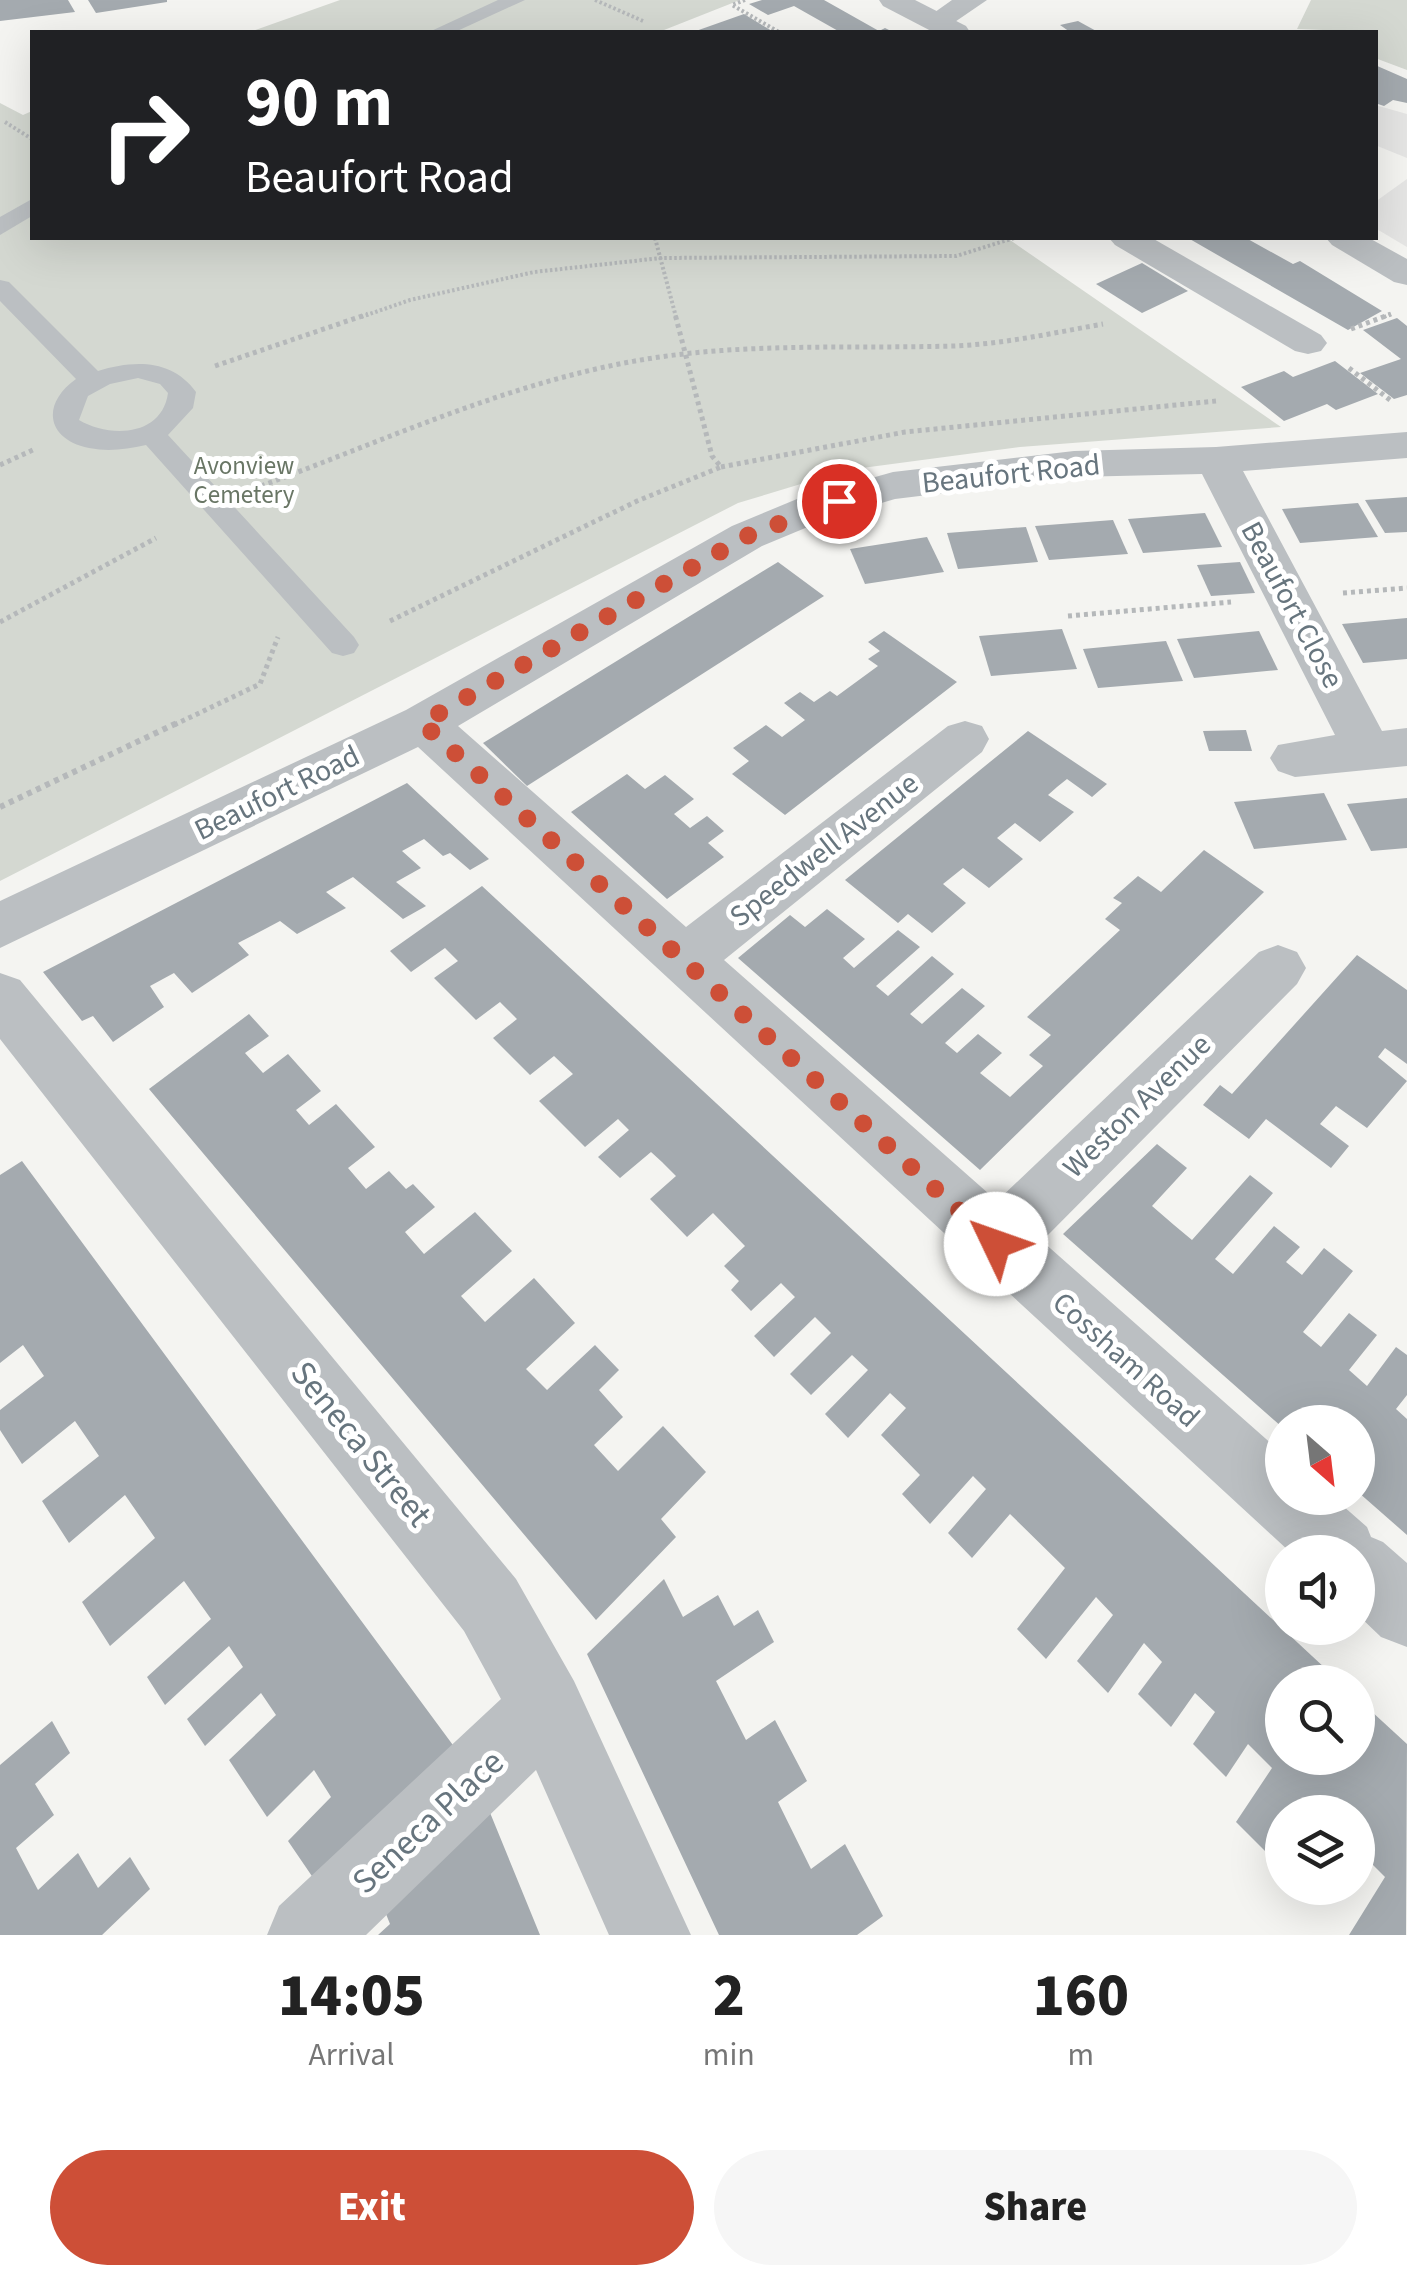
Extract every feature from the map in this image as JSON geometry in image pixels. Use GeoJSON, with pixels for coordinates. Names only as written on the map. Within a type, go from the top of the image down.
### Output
{"type":"FeatureCollection","features":[{"type":"Feature","properties":{"kind":"street"},"geometry":{"type":"LineString","coordinates":[[894,0],[946,27],[972,0]]}},
{"type":"Feature","properties":{"kind":"street"},"geometry":{"type":"LineString","coordinates":[[1130,240],[1308,343]]}},
{"type":"Feature","properties":{"kind":"street"},"geometry":{"type":"LineString","coordinates":[[1348,240],[1407,274]]}},
{"type":"Feature","properties":{"kind":"street","name":"Beaufort Road"},"geometry":{"type":"LineString","coordinates":[[0,926],[422,723],[747,536],[812,509],[893,486],[1074,464],[1216,460],[1407,445]]}},
{"type":"Feature","properties":{"kind":"street","name":"Beaufort Close"},"geometry":{"type":"LineString","coordinates":[[1216,460],[1387,749],[1294,758]]}},
{"type":"Feature","properties":{"kind":"street","name":"Cossham Road"},"geometry":{"type":"LineString","coordinates":[[422,723],[1323,1535]]}},
{"type":"Feature","properties":{"kind":"street","name":"Speedwell Avenue"},"geometry":{"type":"LineString","coordinates":[[683,961],[966,738]]}},
{"type":"Feature","properties":{"kind":"street","name":"Weston Avenue"},"geometry":{"type":"LineString","coordinates":[[996,1244],[1278,968]]}},
{"type":"Feature","properties":{"kind":"street","name":"Seneca Street"},"geometry":{"type":"LineString","coordinates":[[0,997],[490,1604],[547,1708],[650,1935]]}},
{"type":"Feature","properties":{"kind":"street"},"geometry":{"type":"LineString","coordinates":[[1375,1582],[1407,1611]]}},
{"type":"Feature","properties":{"kind":"street","name":"Seneca Place"},"geometry":{"type":"LineString","coordinates":[[308,1935],[547,1708]]}},
{"type":"Feature","properties":{"kind":"lane"},"geometry":{"type":"LineString","coordinates":[[443,30],[514,0]]}},
{"type":"Feature","properties":{"kind":"lane"},"geometry":{"type":"LineString","coordinates":[[0,228],[30,207]]}},
{"type":"Feature","properties":{"kind":"lane"},"geometry":{"type":"LineString","coordinates":[[0,288],[93,381]]}},
{"type":"Feature","properties":{"kind":"lane"},"geometry":{"type":"LineString","coordinates":[[138,370],[160,373],[184,390],[185,402],[180,414],[152,434],[113,442],[78,436],[65,424],[64,409],[74,394],[93,381],[138,370]]}},
{"type":"Feature","properties":{"kind":"lane"},"geometry":{"type":"LineString","coordinates":[[152,434],[342,645]]}},
{"type":"Feature","properties":{"kind":"path"},"geometry":{"type":"LineString","coordinates":[[595,0],[643,21]]}},
{"type":"Feature","properties":{"kind":"path"},"geometry":{"type":"LineString","coordinates":[[744,0],[732,4],[776,30]]}},
{"type":"Feature","properties":{"kind":"path"},"geometry":{"type":"LineString","coordinates":[[5,122],[30,138]]}},
{"type":"Feature","properties":{"kind":"path"},"geometry":{"type":"LineString","coordinates":[[390,621],[637,500],[721,467],[712,456],[656,240]]}},
{"type":"Feature","properties":{"kind":"path"},"geometry":{"type":"LineString","coordinates":[[176,381],[410,300],[534,272],[661,258],[956,256],[1008,240]]}},
{"type":"Feature","properties":{"kind":"path"},"geometry":{"type":"LineString","coordinates":[[262,486],[479,405],[580,372],[684,355],[818,344],[954,346],[1013,341],[1103,324]]}},
{"type":"Feature","properties":{"kind":"path"},"geometry":{"type":"LineString","coordinates":[[1347,366],[1392,402]]}},
{"type":"Feature","properties":{"kind":"path"},"geometry":{"type":"LineString","coordinates":[[0,622],[156,538]]}},
{"type":"Feature","properties":{"kind":"path"},"geometry":{"type":"LineString","coordinates":[[0,806],[260,684],[278,636]]}},
{"type":"Feature","properties":{"kind":"shaded area"},"geometry":{"type":"Polygon","coordinates":[[[1378,106],[1407,114],[1407,158],[1378,146],[1378,106]]]}},
{"type":"Feature","properties":{"kind":"shaded area"},"geometry":{"type":"Polygon","coordinates":[[[1407,179],[1407,247],[1378,230],[1378,200],[1407,179]]]}},
{"type":"Feature","properties":{"kind":"green space"},"geometry":{"type":"Polygon","coordinates":[[[340,0],[740,0],[664,30],[256,30],[340,0]]]}},
{"type":"Feature","properties":{"kind":"green space"},"geometry":{"type":"Polygon","coordinates":[[[1311,0],[1407,0],[1407,70],[1378,59],[1378,30],[1297,29],[1311,0]]]}},
{"type":"Feature","properties":{"kind":"green space","name":"Avonview Cemetery"},"geometry":{"type":"Polygon","coordinates":[[[0,103],[23,115],[30,112],[30,240],[1010,240],[1281,427],[1020,447],[847,470],[738,503],[0,881],[0,103]]]}},
{"type":"Feature","properties":{"kind":"building"},"geometry":{"type":"Polygon","coordinates":[[[0,0],[68,0],[75,12],[0,21],[0,0]]]}},
{"type":"Feature","properties":{"kind":"building"},"geometry":{"type":"Polygon","coordinates":[[[88,0],[167,0],[167,2],[96,13],[88,0]]]}},
{"type":"Feature","properties":{"kind":"building"},"geometry":{"type":"Polygon","coordinates":[[[762,0],[824,0],[877,30],[836,30],[794,6],[768,15],[749,4],[762,0]]]}},
{"type":"Feature","properties":{"kind":"building"},"geometry":{"type":"Polygon","coordinates":[[[744,14],[770,30],[699,30],[744,14]]]}},
{"type":"Feature","properties":{"kind":"building"},"geometry":{"type":"Polygon","coordinates":[[[1078,21],[1094,30],[1067,30],[1060,25],[1078,21]]]}},
{"type":"Feature","properties":{"kind":"building"},"geometry":{"type":"Polygon","coordinates":[[[1378,66],[1407,79],[1407,103],[1393,100],[1384,106],[1378,104],[1378,66]]]}},
{"type":"Feature","properties":{"kind":"building"},"geometry":{"type":"Polygon","coordinates":[[[1191,240],[1250,240],[1293,264],[1300,261],[1382,311],[1348,330],[1191,240]]]}},
{"type":"Feature","properties":{"kind":"building"},"geometry":{"type":"Polygon","coordinates":[[[1142,263],[1188,291],[1142,313],[1096,284],[1142,263]]]}},
{"type":"Feature","properties":{"kind":"building"},"geometry":{"type":"Polygon","coordinates":[[[1397,318],[1407,326],[1407,395],[1394,399],[1360,373],[1401,359],[1363,330],[1397,318]]]}},
{"type":"Feature","properties":{"kind":"building"},"geometry":{"type":"Polygon","coordinates":[[[1335,361],[1378,394],[1336,410],[1327,404],[1284,421],[1241,387],[1284,371],[1293,377],[1335,361]]]}},
{"type":"Feature","properties":{"kind":"building"},"geometry":{"type":"Polygon","coordinates":[[[1407,497],[1407,532],[1385,533],[1365,500],[1407,497]]]}},
{"type":"Feature","properties":{"kind":"building"},"geometry":{"type":"Polygon","coordinates":[[[1358,503],[1378,537],[1300,543],[1282,509],[1358,503]]]}},
{"type":"Feature","properties":{"kind":"building"},"geometry":{"type":"Polygon","coordinates":[[[1205,513],[1222,547],[1143,553],[1128,519],[1205,513]]]}},
{"type":"Feature","properties":{"kind":"building"},"geometry":{"type":"Polygon","coordinates":[[[1113,520],[1128,554],[1049,560],[1035,526],[1113,520]]]}},
{"type":"Feature","properties":{"kind":"building"},"geometry":{"type":"Polygon","coordinates":[[[1026,527],[1038,562],[958,569],[947,533],[1026,527]]]}},
{"type":"Feature","properties":{"kind":"building"},"geometry":{"type":"Polygon","coordinates":[[[927,537],[944,572],[865,584],[850,549],[927,537]]]}},
{"type":"Feature","properties":{"kind":"building"},"geometry":{"type":"Polygon","coordinates":[[[778,562],[824,596],[527,786],[483,743],[778,562]]]}},
{"type":"Feature","properties":{"kind":"building"},"geometry":{"type":"Polygon","coordinates":[[[1240,562],[1255,593],[1211,596],[1197,565],[1240,562]]]}},
{"type":"Feature","properties":{"kind":"building"},"geometry":{"type":"Polygon","coordinates":[[[1407,618],[1407,659],[1363,663],[1342,624],[1407,618]]]}},
{"type":"Feature","properties":{"kind":"building"},"geometry":{"type":"Polygon","coordinates":[[[1062,629],[1077,669],[991,676],[979,636],[1062,629]]]}},
{"type":"Feature","properties":{"kind":"building"},"geometry":{"type":"Polygon","coordinates":[[[884,631],[957,682],[785,815],[732,774],[749,761],[733,748],[766,725],[782,737],[805,720],[784,703],[800,692],[814,702],[830,691],[837,696],[878,666],[868,659],[880,651],[868,642],[884,631]]]}},
{"type":"Feature","properties":{"kind":"building"},"geometry":{"type":"Polygon","coordinates":[[[1259,631],[1278,670],[1194,678],[1177,639],[1259,631]]]}},
{"type":"Feature","properties":{"kind":"building"},"geometry":{"type":"Polygon","coordinates":[[[1166,641],[1183,681],[1098,688],[1083,649],[1166,641]]]}},
{"type":"Feature","properties":{"kind":"building"},"geometry":{"type":"Polygon","coordinates":[[[1246,730],[1252,751],[1209,751],[1203,731],[1246,730]]]}},
{"type":"Feature","properties":{"kind":"building"},"geometry":{"type":"Polygon","coordinates":[[[1028,731],[1107,784],[1092,797],[1067,779],[1057,787],[1048,795],[1074,812],[1040,842],[1015,823],[997,838],[1023,859],[989,888],[963,868],[943,884],[966,903],[932,933],[908,914],[898,923],[845,880],[1028,731]]]}},
{"type":"Feature","properties":{"kind":"building"},"geometry":{"type":"Polygon","coordinates":[[[627,774],[645,789],[665,775],[694,799],[674,814],[690,828],[707,816],[724,831],[708,843],[724,857],[667,899],[571,812],[627,774]]]}},
{"type":"Feature","properties":{"kind":"building"},"geometry":{"type":"Polygon","coordinates":[[[407,783],[489,859],[470,870],[450,853],[443,856],[424,839],[402,851],[421,868],[396,882],[426,906],[403,919],[353,877],[326,892],[346,908],[297,934],[280,921],[238,943],[249,955],[192,993],[174,973],[150,986],[164,1007],[113,1042],[93,1016],[82,1021],[43,972],[407,783]]]}},
{"type":"Feature","properties":{"kind":"building"},"geometry":{"type":"Polygon","coordinates":[[[1324,793],[1347,840],[1254,849],[1234,802],[1324,793]]]}},
{"type":"Feature","properties":{"kind":"building"},"geometry":{"type":"Polygon","coordinates":[[[1407,798],[1407,848],[1371,851],[1347,804],[1407,798]]]}},
{"type":"Feature","properties":{"kind":"building"},"geometry":{"type":"Polygon","coordinates":[[[1204,850],[1264,892],[980,1170],[738,958],[790,915],[805,927],[827,909],[865,939],[843,958],[854,968],[898,930],[920,947],[876,986],[888,996],[932,956],[954,974],[910,1014],[922,1024],[962,988],[985,1006],[945,1043],[957,1053],[978,1034],[1002,1053],[980,1073],[1010,1097],[1043,1066],[1029,1055],[1051,1035],[1027,1017],[1120,930],[1105,919],[1122,903],[1113,898],[1138,876],[1161,892],[1204,850]]]}},
{"type":"Feature","properties":{"kind":"building"},"geometry":{"type":"Polygon","coordinates":[[[482,886],[1265,1612],[1265,1645],[1300,1645],[1322,1665],[1265,1665],[1265,1761],[1248,1744],[1226,1777],[1193,1744],[1215,1712],[1195,1693],[1171,1727],[1138,1694],[1162,1662],[1144,1643],[1108,1693],[1077,1661],[1113,1615],[1096,1597],[1046,1659],[1017,1629],[1065,1568],[1010,1514],[972,1558],[948,1533],[986,1489],[973,1476],[930,1524],[902,1494],[920,1475],[881,1435],[906,1408],[890,1393],[848,1438],[825,1414],[868,1370],[852,1355],[811,1395],[790,1374],[831,1333],[815,1317],[774,1357],[754,1336],[795,1297],[781,1283],[751,1311],[731,1290],[739,1281],[724,1266],[745,1246],[713,1213],[687,1237],[650,1199],[676,1176],[662,1162],[651,1152],[620,1178],[598,1157],[629,1130],[618,1119],[585,1147],[539,1101],[573,1074],[554,1056],[530,1075],[493,1038],[517,1019],[500,1002],[476,1020],[434,978],[458,961],[445,948],[411,972],[390,951],[482,886]]]}},
{"type":"Feature","properties":{"kind":"building"},"geometry":{"type":"Polygon","coordinates":[[[1357,955],[1407,990],[1407,1064],[1385,1048],[1378,1057],[1407,1081],[1367,1128],[1336,1106],[1320,1124],[1349,1146],[1331,1168],[1266,1119],[1249,1139],[1203,1105],[1220,1085],[1232,1094],[1357,955]]]}},
{"type":"Feature","properties":{"kind":"building"},"geometry":{"type":"Polygon","coordinates":[[[249,1014],[269,1036],[245,1053],[263,1073],[288,1054],[321,1091],[296,1110],[309,1125],[336,1104],[375,1147],[348,1168],[366,1189],[389,1171],[406,1189],[413,1184],[435,1207],[405,1232],[424,1254],[475,1212],[512,1251],[461,1296],[485,1322],[534,1278],[575,1323],[526,1369],[547,1390],[595,1345],[619,1370],[599,1390],[623,1417],[594,1445],[618,1471],[663,1426],[706,1472],[661,1519],[676,1537],[596,1620],[149,1089],[249,1014]]]}},
{"type":"Feature","properties":{"kind":"building"},"geometry":{"type":"Polygon","coordinates":[[[1157,1144],[1187,1168],[1152,1206],[1192,1240],[1250,1175],[1273,1193],[1215,1259],[1233,1274],[1274,1226],[1300,1247],[1286,1262],[1302,1275],[1324,1248],[1353,1271],[1303,1332],[1321,1347],[1349,1313],[1377,1335],[1349,1370],[1367,1386],[1396,1347],[1407,1355],[1407,1395],[1396,1409],[1407,1419],[1407,1535],[1375,1507],[1375,1405],[1265,1405],[1265,1412],[1063,1234],[1157,1144]]]}},
{"type":"Feature","properties":{"kind":"building"},"geometry":{"type":"Polygon","coordinates":[[[22,1161],[461,1756],[318,1885],[288,1841],[331,1797],[314,1770],[267,1817],[229,1760],[276,1715],[261,1693],[205,1746],[187,1719],[243,1667],[229,1646],[165,1705],[147,1677],[211,1619],[184,1581],[110,1646],[82,1602],[155,1538],[125,1495],[69,1543],[42,1501],[99,1456],[75,1421],[22,1464],[0,1430],[0,1410],[44,1376],[23,1345],[0,1363],[0,1175],[22,1161]]]}},
{"type":"Feature","properties":{"kind":"building"},"geometry":{"type":"Polygon","coordinates":[[[664,1579],[683,1617],[718,1595],[734,1626],[758,1610],[774,1642],[716,1681],[746,1740],[775,1720],[807,1781],[778,1802],[811,1869],[845,1844],[883,1916],[857,1935],[719,1935],[587,1654],[664,1579]]]}},
{"type":"Feature","properties":{"kind":"building"},"geometry":{"type":"Polygon","coordinates":[[[1375,1715],[1407,1744],[1406,1935],[1349,1935],[1368,1905],[1375,1905],[1375,1893],[1385,1877],[1375,1867],[1375,1795],[1265,1795],[1265,1851],[1236,1822],[1267,1775],[1375,1775],[1375,1715]]]}},
{"type":"Feature","properties":{"kind":"building"},"geometry":{"type":"Polygon","coordinates":[[[52,1721],[70,1753],[35,1784],[54,1815],[16,1848],[38,1890],[78,1853],[98,1888],[130,1857],[150,1889],[102,1935],[0,1935],[0,1765],[52,1721]]]}},
{"type":"Feature","properties":{"kind":"building"},"geometry":{"type":"Polygon","coordinates":[[[484,1798],[540,1935],[378,1935],[390,1924],[380,1899],[484,1798]]]}},
{"type":"Feature","properties":{"kind":"route"},"geometry":{"type":"LineString","coordinates":[[839,501],[747,536],[422,723],[996,1244]]}}]}
